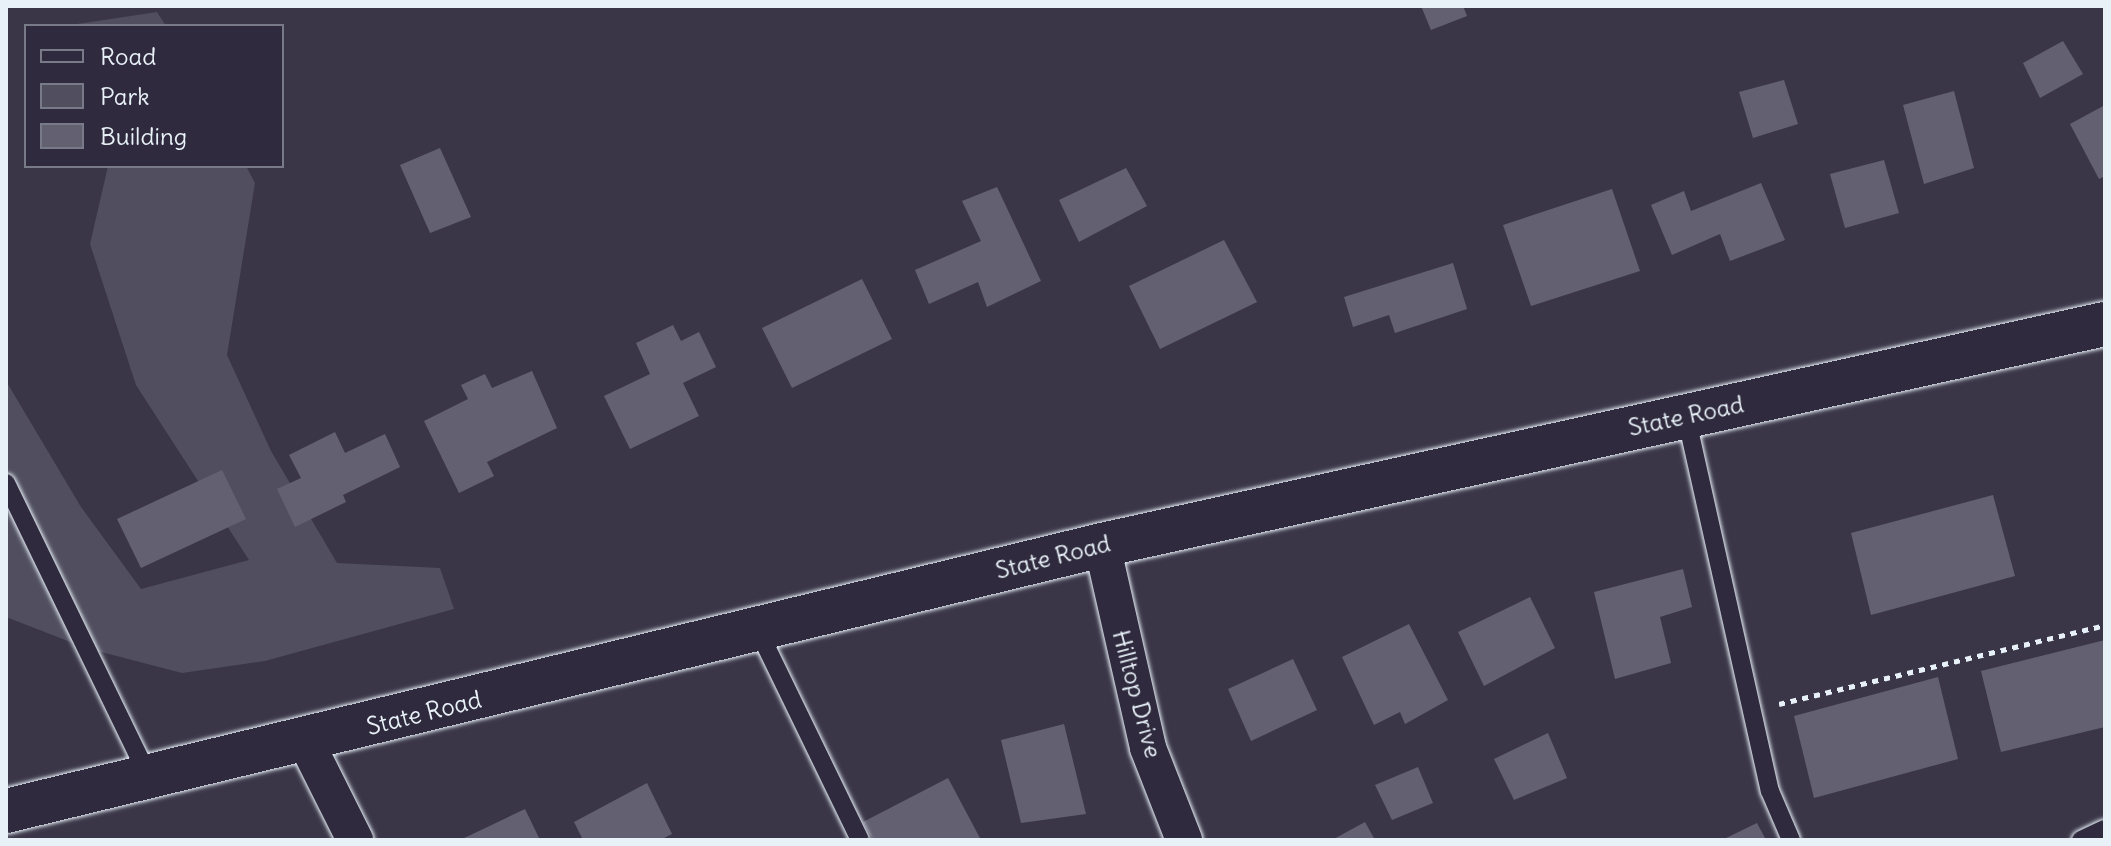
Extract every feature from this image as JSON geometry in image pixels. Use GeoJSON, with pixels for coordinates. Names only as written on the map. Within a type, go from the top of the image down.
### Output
{"type":"FeatureCollection","features":[{"type":"Feature","properties":{"kind":"main road","name":"State Road"},"geometry":{"type":"LineString","coordinates":[[6,811],[306,742],[1102,545],[2105,324]]}},
{"type":"Feature","properties":{"kind":"street","name":"Hilltop Drive"},"geometry":{"type":"LineString","coordinates":[[1102,545],[1148,748],[1184,840]]}},
{"type":"Feature","properties":{"kind":"street"},"geometry":{"type":"LineString","coordinates":[[306,742],[355,840]]}},
{"type":"Feature","properties":{"kind":"lane"},"geometry":{"type":"LineString","coordinates":[[1686,416],[1770,791],[1791,840]]}},
{"type":"Feature","properties":{"kind":"lane"},"geometry":{"type":"LineString","coordinates":[[6,483],[149,778]]}},
{"type":"Feature","properties":{"kind":"lane"},"geometry":{"type":"LineString","coordinates":[[758,630],[860,840]]}},
{"type":"Feature","properties":{"kind":"lane"},"geometry":{"type":"LineString","coordinates":[[2081,840],[2105,829]]}},
{"type":"Feature","properties":{"kind":"path"},"geometry":{"type":"LineString","coordinates":[[1752,711],[2105,625]]}},
{"type":"Feature","properties":{"kind":"green space"},"geometry":{"type":"Polygon","coordinates":[[[157,12],[165,24],[77,24],[157,12]]]}},
{"type":"Feature","properties":{"kind":"green space"},"geometry":{"type":"Polygon","coordinates":[[[108,168],[247,168],[255,183],[227,355],[271,451],[337,563],[440,568],[454,609],[265,661],[182,673],[86,648],[6,617],[6,381],[81,507],[141,589],[249,560],[136,385],[90,244],[108,168]]]}},
{"type":"Feature","properties":{"kind":"building"},"geometry":{"type":"Polygon","coordinates":[[[1421,6],[1463,6],[1467,16],[1431,30],[1421,6]]]}},
{"type":"Feature","properties":{"kind":"building"},"geometry":{"type":"Polygon","coordinates":[[[2063,41],[2083,74],[2040,98],[2023,63],[2063,41]]]}},
{"type":"Feature","properties":{"kind":"building"},"geometry":{"type":"Polygon","coordinates":[[[1784,80],[1798,124],[1753,138],[1739,92],[1784,80]]]}},
{"type":"Feature","properties":{"kind":"building"},"geometry":{"type":"Polygon","coordinates":[[[1954,91],[1974,168],[1924,184],[1903,105],[1954,91]]]}},
{"type":"Feature","properties":{"kind":"building"},"geometry":{"type":"Polygon","coordinates":[[[2105,105],[2105,176],[2099,179],[2070,124],[2105,105]]]}},
{"type":"Feature","properties":{"kind":"building"},"geometry":{"type":"Polygon","coordinates":[[[440,148],[471,217],[430,233],[400,165],[440,148]]]}},
{"type":"Feature","properties":{"kind":"building"},"geometry":{"type":"Polygon","coordinates":[[[1884,160],[1899,213],[1845,228],[1830,174],[1884,160]]]}},
{"type":"Feature","properties":{"kind":"building"},"geometry":{"type":"Polygon","coordinates":[[[1126,168],[1147,206],[1079,242],[1059,200],[1126,168]]]}},
{"type":"Feature","properties":{"kind":"building"},"geometry":{"type":"Polygon","coordinates":[[[1761,183],[1785,240],[1730,261],[1720,234],[1672,255],[1651,205],[1684,191],[1691,211],[1761,183]]]}},
{"type":"Feature","properties":{"kind":"building"},"geometry":{"type":"Polygon","coordinates":[[[997,187],[1041,281],[987,307],[978,282],[929,304],[915,270],[981,241],[962,201],[997,187]]]}},
{"type":"Feature","properties":{"kind":"building"},"geometry":{"type":"Polygon","coordinates":[[[1612,189],[1640,271],[1531,306],[1503,225],[1612,189]]]}},
{"type":"Feature","properties":{"kind":"building"},"geometry":{"type":"Polygon","coordinates":[[[1224,240],[1257,302],[1160,349],[1129,286],[1224,240]]]}},
{"type":"Feature","properties":{"kind":"building"},"geometry":{"type":"Polygon","coordinates":[[[1453,263],[1467,309],[1395,333],[1389,315],[1353,327],[1344,297],[1453,263]]]}},
{"type":"Feature","properties":{"kind":"building"},"geometry":{"type":"Polygon","coordinates":[[[862,279],[892,339],[792,388],[762,328],[862,279]]]}},
{"type":"Feature","properties":{"kind":"building"},"geometry":{"type":"Polygon","coordinates":[[[673,325],[681,341],[699,332],[716,367],[683,383],[699,416],[630,449],[604,396],[650,374],[636,343],[673,325]]]}},
{"type":"Feature","properties":{"kind":"building"},"geometry":{"type":"Polygon","coordinates":[[[532,371],[557,428],[487,462],[494,476],[459,493],[424,421],[468,399],[461,385],[485,374],[492,388],[532,371]]]}},
{"type":"Feature","properties":{"kind":"building"},"geometry":{"type":"Polygon","coordinates":[[[335,432],[345,453],[385,434],[400,467],[343,495],[346,502],[295,527],[277,489],[301,478],[289,455],[335,432]]]}},
{"type":"Feature","properties":{"kind":"building"},"geometry":{"type":"Polygon","coordinates":[[[222,470],[246,519],[141,568],[117,519],[222,470]]]}},
{"type":"Feature","properties":{"kind":"building"},"geometry":{"type":"Polygon","coordinates":[[[1993,495],[2015,576],[1871,615],[1851,533],[1993,495]]]}},
{"type":"Feature","properties":{"kind":"building"},"geometry":{"type":"Polygon","coordinates":[[[1683,569],[1692,607],[1660,617],[1671,663],[1615,679],[1594,592],[1683,569]]]}},
{"type":"Feature","properties":{"kind":"building"},"geometry":{"type":"Polygon","coordinates":[[[1530,597],[1555,648],[1484,686],[1458,632],[1530,597]]]}},
{"type":"Feature","properties":{"kind":"building"},"geometry":{"type":"Polygon","coordinates":[[[1409,624],[1448,700],[1405,724],[1400,712],[1374,725],[1342,657],[1409,624]]]}},
{"type":"Feature","properties":{"kind":"building"},"geometry":{"type":"Polygon","coordinates":[[[2105,640],[2105,727],[2001,752],[1981,671],[2105,640]]]}},
{"type":"Feature","properties":{"kind":"building"},"geometry":{"type":"Polygon","coordinates":[[[1293,659],[1317,710],[1251,741],[1228,689],[1293,659]]]}},
{"type":"Feature","properties":{"kind":"building"},"geometry":{"type":"Polygon","coordinates":[[[1938,677],[1958,759],[1814,798],[1794,716],[1938,677]]]}},
{"type":"Feature","properties":{"kind":"building"},"geometry":{"type":"Polygon","coordinates":[[[1064,724],[1086,814],[1021,823],[1001,740],[1064,724]]]}},
{"type":"Feature","properties":{"kind":"building"},"geometry":{"type":"Polygon","coordinates":[[[1548,733],[1567,778],[1514,800],[1494,759],[1548,733]]]}},
{"type":"Feature","properties":{"kind":"building"},"geometry":{"type":"Polygon","coordinates":[[[1418,767],[1433,803],[1392,820],[1375,785],[1418,767]]]}},
{"type":"Feature","properties":{"kind":"building"},"geometry":{"type":"Polygon","coordinates":[[[948,778],[981,840],[873,840],[863,822],[948,778]]]}},
{"type":"Feature","properties":{"kind":"building"},"geometry":{"type":"Polygon","coordinates":[[[647,783],[672,834],[660,840],[583,840],[574,822],[647,783]]]}},
{"type":"Feature","properties":{"kind":"building"},"geometry":{"type":"Polygon","coordinates":[[[525,809],[540,840],[460,840],[525,809]]]}},
{"type":"Feature","properties":{"kind":"building"},"geometry":{"type":"Polygon","coordinates":[[[1365,822],[1375,840],[1332,840],[1365,822]]]}},
{"type":"Feature","properties":{"kind":"building"},"geometry":{"type":"Polygon","coordinates":[[[1757,823],[1766,840],[1722,840],[1757,823]]]}}]}
